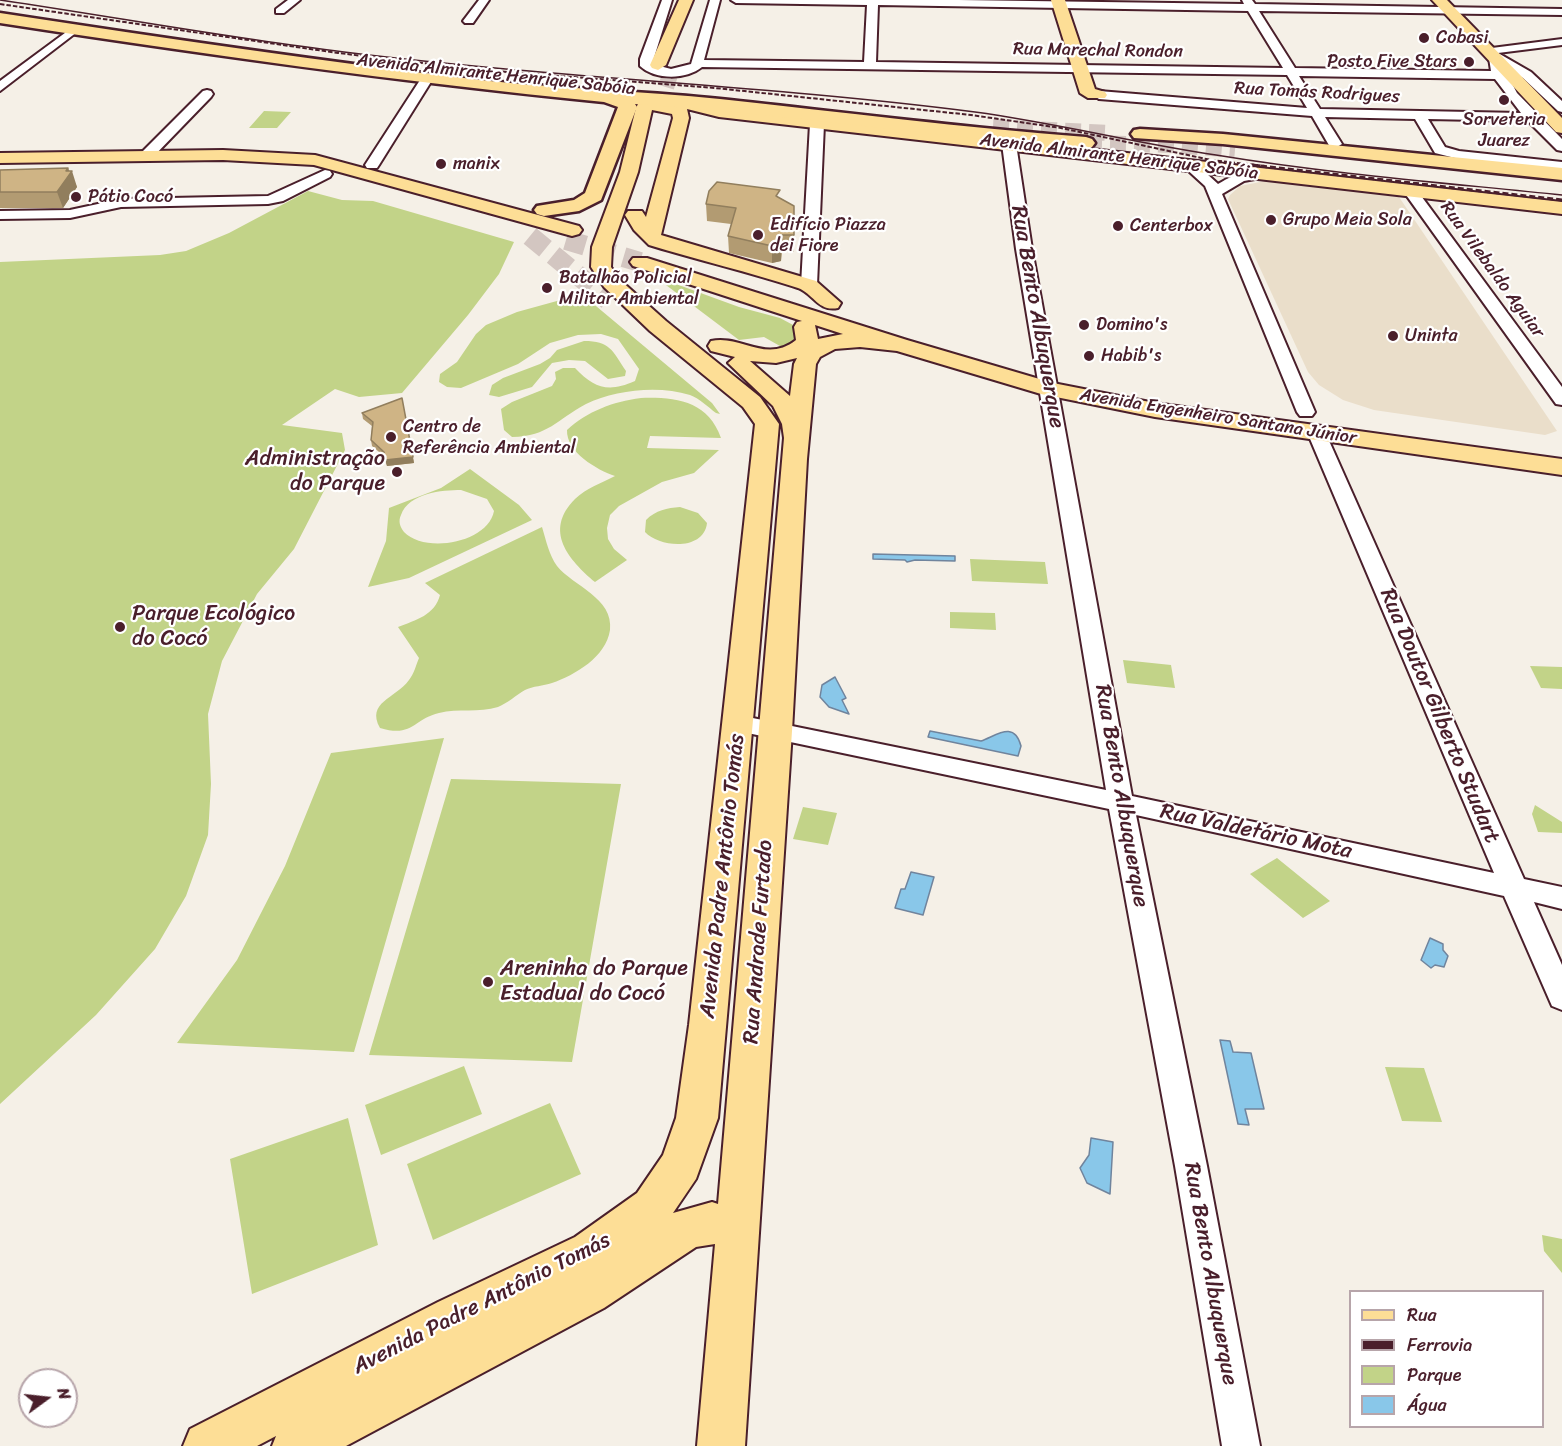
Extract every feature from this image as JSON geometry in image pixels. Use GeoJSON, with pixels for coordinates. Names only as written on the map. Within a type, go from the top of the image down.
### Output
{"type":"FeatureCollection","features":[{"type":"Feature","properties":{"kind":"highway","name":"Avenida Almirante Henrique Sabóia"},"geometry":{"type":"LineString","coordinates":[[0,10],[292,54],[557,84],[704,95],[993,127]]}},
{"type":"Feature","properties":{"kind":"highway","name":"Avenida Almirante Henrique Sabóia"},"geometry":{"type":"LineString","coordinates":[[0,18],[242,55],[606,97],[679,109],[1086,143]]}},
{"type":"Feature","properties":{"kind":"highway"},"geometry":{"type":"LineString","coordinates":[[544,210],[579,205],[594,196],[643,110],[628,107],[624,103],[606,97]]}},
{"type":"Feature","properties":{"kind":"highway","name":"Avenida Almirante Henrique Sabóia"},"geometry":{"type":"LineString","coordinates":[[1140,134],[1223,139],[1562,174]]}},
{"type":"Feature","properties":{"kind":"highway","name":"Avenida Almirante Henrique Sabóia"},"geometry":{"type":"LineString","coordinates":[[1235,150],[1562,186]]}},
{"type":"Feature","properties":{"kind":"main road"},"geometry":{"type":"LineString","coordinates":[[686,0],[666,65],[700,0]]}},
{"type":"Feature","properties":{"kind":"main road"},"geometry":{"type":"LineString","coordinates":[[1059,2],[1088,93],[1098,95]]}},
{"type":"Feature","properties":{"kind":"main road"},"geometry":{"type":"LineString","coordinates":[[1444,5],[1562,128]]}},
{"type":"Feature","properties":{"kind":"main road"},"geometry":{"type":"LineString","coordinates":[[643,110],[642,105],[670,107],[680,111],[679,109],[668,165],[637,248],[622,261],[627,271],[645,288]]}},
{"type":"Feature","properties":{"kind":"main road","name":"Avenida Almirante Henrique Sabóia"},"geometry":{"type":"LineString","coordinates":[[679,109],[688,112],[702,110],[1009,144],[1562,208]]}},
{"type":"Feature","properties":{"kind":"main road","name":"Avenida Padre Antônio Tomás"},"geometry":{"type":"LineString","coordinates":[[207,1446],[454,1318],[591,1252],[652,1207],[681,1165],[697,1119],[757,727],[767,424],[752,402],[658,326],[611,283],[601,267],[602,247],[636,198],[643,110]]}},
{"type":"Feature","properties":{"kind":"main road"},"geometry":{"type":"LineString","coordinates":[[0,158],[223,155],[320,167],[569,235],[522,231],[320,167]]}},
{"type":"Feature","properties":{"kind":"main road"},"geometry":{"type":"LineString","coordinates":[[0,168],[372,165],[567,215],[592,212],[636,198],[668,165]]}},
{"type":"Feature","properties":{"kind":"main road"},"geometry":{"type":"LineString","coordinates":[[636,198],[641,226],[637,248]]}},
{"type":"Feature","properties":{"kind":"main road"},"geometry":{"type":"LineString","coordinates":[[637,248],[663,243],[809,285],[830,303]]}},
{"type":"Feature","properties":{"kind":"main road","name":"Avenida Engenheiro Santana Júnior"},"geometry":{"type":"LineString","coordinates":[[637,248],[749,297],[899,345],[1047,378],[1114,384],[1409,427],[1562,466]]}},
{"type":"Feature","properties":{"kind":"main road","name":"Avenida Engenheiro Santana Júnior"},"geometry":{"type":"LineString","coordinates":[[637,248],[830,303],[1047,378],[1155,410],[1317,434],[1433,448],[1521,455],[1562,455]]}},
{"type":"Feature","properties":{"kind":"main road"},"geometry":{"type":"LineString","coordinates":[[719,346],[769,357],[796,352],[807,342],[808,334],[805,326],[796,319],[749,297]]}},
{"type":"Feature","properties":{"kind":"main road"},"geometry":{"type":"LineString","coordinates":[[608,300],[658,326]]}},
{"type":"Feature","properties":{"kind":"main road"},"geometry":{"type":"LineString","coordinates":[[700,332],[776,394],[795,420],[796,438]]}},
{"type":"Feature","properties":{"kind":"main road"},"geometry":{"type":"LineString","coordinates":[[796,438],[805,364],[811,352],[828,344],[842,341],[899,345]]}},
{"type":"Feature","properties":{"kind":"main road"},"geometry":{"type":"LineString","coordinates":[[1409,427],[1562,445]]}},
{"type":"Feature","properties":{"kind":"main road","name":"Rua Andrade Furtado"},"geometry":{"type":"LineString","coordinates":[[721,1446],[737,1232],[757,727],[796,438]]}},
{"type":"Feature","properties":{"kind":"main road"},"geometry":{"type":"LineString","coordinates":[[1433,448],[1514,468],[1562,475]]}},
{"type":"Feature","properties":{"kind":"main road","name":"Avenida Padre Antônio Tomás"},"geometry":{"type":"LineString","coordinates":[[296,1446],[588,1292],[685,1229],[712,1222],[737,1232]]}},
{"type":"Feature","properties":{"kind":"main road"},"geometry":{"type":"LineString","coordinates":[[502,1295],[588,1292]]}},
{"type":"Feature","properties":{"kind":"main road"},"geometry":{"type":"LineString","coordinates":[[362,1411],[454,1318]]}},
{"type":"Feature","properties":{"kind":"street"},"geometry":{"type":"LineString","coordinates":[[280,11],[295,0]]}},
{"type":"Feature","properties":{"kind":"street"},"geometry":{"type":"LineString","coordinates":[[469,21],[483,0]]}},
{"type":"Feature","properties":{"kind":"street"},"geometry":{"type":"LineString","coordinates":[[667,0],[646,59],[646,66],[660,71],[676,72],[692,69],[698,63],[715,0]]}},
{"type":"Feature","properties":{"kind":"street"},"geometry":{"type":"LineString","coordinates":[[736,0],[1444,5],[1558,12]]}},
{"type":"Feature","properties":{"kind":"street"},"geometry":{"type":"LineString","coordinates":[[1540,0],[1558,12]]}},
{"type":"Feature","properties":{"kind":"street"},"geometry":{"type":"LineString","coordinates":[[870,65],[873,1]]}},
{"type":"Feature","properties":{"kind":"street"},"geometry":{"type":"LineString","coordinates":[[1249,4],[1335,144]]}},
{"type":"Feature","properties":{"kind":"street"},"geometry":{"type":"LineString","coordinates":[[0,87],[73,30]]}},
{"type":"Feature","properties":{"kind":"street"},"geometry":{"type":"LineString","coordinates":[[1490,53],[1562,42]]}},
{"type":"Feature","properties":{"kind":"street"},"geometry":{"type":"LineString","coordinates":[[1490,53],[1498,75],[1562,147]]}},
{"type":"Feature","properties":{"kind":"street"},"geometry":{"type":"LineString","coordinates":[[1490,53],[1527,75],[1562,108]]}},
{"type":"Feature","properties":{"kind":"street","name":"Rua Marechal Rondon"},"geometry":{"type":"LineString","coordinates":[[698,63],[1498,75]]}},
{"type":"Feature","properties":{"kind":"street"},"geometry":{"type":"LineString","coordinates":[[372,165],[428,77]]}},
{"type":"Feature","properties":{"kind":"street"},"geometry":{"type":"LineString","coordinates":[[1543,88],[1562,86]]}},
{"type":"Feature","properties":{"kind":"street"},"geometry":{"type":"LineString","coordinates":[[146,156],[207,94]]}},
{"type":"Feature","properties":{"kind":"street","name":"Rua Tomás Rodrigues"},"geometry":{"type":"LineString","coordinates":[[1098,95],[1316,113],[1533,117]]}},
{"type":"Feature","properties":{"kind":"street"},"geometry":{"type":"LineString","coordinates":[[1420,116],[1440,150],[1459,155],[1562,166]]}},
{"type":"Feature","properties":{"kind":"street"},"geometry":{"type":"LineString","coordinates":[[809,285],[817,124]]}},
{"type":"Feature","properties":{"kind":"street","name":"Rua Bento Albuquerque"},"geometry":{"type":"LineString","coordinates":[[1009,144],[1047,378],[1121,802],[1241,1446]]}},
{"type":"Feature","properties":{"kind":"street"},"geometry":{"type":"LineString","coordinates":[[1190,165],[1206,178],[1215,192],[1306,412]]}},
{"type":"Feature","properties":{"kind":"street"},"geometry":{"type":"LineString","coordinates":[[0,215],[69,214],[121,203],[268,200],[278,198],[320,167]]}},
{"type":"Feature","properties":{"kind":"street"},"geometry":{"type":"LineString","coordinates":[[1215,192],[1240,177],[1261,174]]}},
{"type":"Feature","properties":{"kind":"street","name":"Rua Vilebaldo Aguiar"},"geometry":{"type":"LineString","coordinates":[[1411,192],[1562,400]]}},
{"type":"Feature","properties":{"kind":"street","name":"Rua Doutor Gilberto Studart"},"geometry":{"type":"LineString","coordinates":[[1317,434],[1562,998]]}},
{"type":"Feature","properties":{"kind":"street","name":"Rua Valdetário Mota"},"geometry":{"type":"LineString","coordinates":[[757,727],[1121,802],[1562,898]]}},
{"type":"Feature","properties":{"kind":"shaded area"},"geometry":{"type":"Polygon","coordinates":[[[1270,180],[1399,197],[1557,431],[1545,435],[1374,410],[1343,400],[1319,385],[1308,372],[1228,199],[1240,186],[1270,180]]]}},
{"type":"Feature","properties":{"kind":"green space"},"geometry":{"type":"Polygon","coordinates":[[[264,111],[291,112],[277,128],[249,128],[264,111]]]}},
{"type":"Feature","properties":{"kind":"green space","name":"Parque Ecológico do Cocó"},"geometry":{"type":"Polygon","coordinates":[[[308,191],[342,200],[373,201],[514,242],[499,274],[468,315],[402,393],[359,397],[335,389],[282,425],[342,433],[345,450],[294,549],[257,594],[222,661],[208,714],[211,784],[208,835],[186,896],[155,949],[96,1015],[0,1104],[0,262],[160,255],[186,251],[229,233],[308,191]]]}},
{"type":"Feature","properties":{"kind":"green space"},"geometry":{"type":"Polygon","coordinates":[[[654,276],[739,307],[780,318],[795,326],[800,342],[787,350],[764,337],[739,340],[654,276]]]}},
{"type":"Feature","properties":{"kind":"green space"},"geometry":{"type":"Polygon","coordinates":[[[575,296],[584,296],[712,403],[720,414],[690,395],[664,390],[637,390],[597,399],[535,434],[512,437],[504,430],[501,409],[512,402],[552,386],[556,379],[555,372],[563,368],[575,368],[595,384],[602,386],[617,387],[635,381],[639,369],[618,339],[601,334],[578,335],[550,343],[518,364],[461,388],[447,387],[439,382],[440,374],[457,362],[476,334],[486,325],[517,312],[575,296]]]}},
{"type":"Feature","properties":{"kind":"green space"},"geometry":{"type":"Polygon","coordinates":[[[584,341],[593,341],[610,348],[626,371],[625,376],[608,379],[585,361],[569,360],[552,363],[532,387],[499,397],[489,395],[492,385],[503,378],[540,364],[557,350],[584,341]]]}},
{"type":"Feature","properties":{"kind":"green space"},"geometry":{"type":"Polygon","coordinates":[[[641,398],[678,400],[699,409],[708,416],[721,438],[650,436],[647,448],[719,450],[694,473],[662,482],[619,506],[610,515],[607,528],[608,539],[614,549],[627,560],[595,582],[569,555],[560,534],[561,522],[566,511],[579,495],[615,476],[592,465],[577,453],[568,438],[567,430],[601,408],[641,398]]]}},
{"type":"Feature","properties":{"kind":"green space"},"geometry":{"type":"Polygon","coordinates":[[[470,469],[519,505],[532,520],[409,578],[368,587],[386,541],[389,508],[441,488],[470,469]],[[461,490],[427,494],[418,497],[405,508],[400,517],[401,526],[404,532],[414,539],[426,542],[455,542],[468,538],[489,522],[494,511],[487,499],[461,490]]]}},
{"type":"Feature","properties":{"kind":"green space"},"geometry":{"type":"Polygon","coordinates":[[[680,507],[698,513],[707,523],[704,532],[698,538],[690,542],[670,544],[645,532],[646,520],[654,514],[680,507]]]}},
{"type":"Feature","properties":{"kind":"green space"},"geometry":{"type":"Polygon","coordinates":[[[542,527],[557,566],[606,609],[610,619],[610,630],[607,640],[596,657],[570,675],[552,683],[525,690],[498,707],[439,713],[399,731],[380,728],[377,719],[379,706],[409,680],[419,658],[398,627],[429,612],[440,595],[425,583],[542,527]]]}},
{"type":"Feature","properties":{"kind":"green space"},"geometry":{"type":"Polygon","coordinates":[[[970,559],[1045,562],[1048,584],[972,581],[970,559]]]}},
{"type":"Feature","properties":{"kind":"green space"},"geometry":{"type":"Polygon","coordinates":[[[950,612],[995,613],[996,630],[950,628],[950,612]]]}},
{"type":"Feature","properties":{"kind":"green space"},"geometry":{"type":"Polygon","coordinates":[[[1123,660],[1171,665],[1175,688],[1127,683],[1123,660]]]}},
{"type":"Feature","properties":{"kind":"green space"},"geometry":{"type":"Polygon","coordinates":[[[1530,666],[1562,667],[1562,689],[1541,688],[1530,666]]]}},
{"type":"Feature","properties":{"kind":"green space"},"geometry":{"type":"Polygon","coordinates":[[[444,738],[354,1052],[177,1043],[237,960],[285,866],[331,753],[444,738]]]}},
{"type":"Feature","properties":{"kind":"green space","name":"Areninha do Parque Estadual do Cocó"},"geometry":{"type":"Polygon","coordinates":[[[451,779],[621,784],[572,1062],[369,1055],[451,779]]]}},
{"type":"Feature","properties":{"kind":"green space"},"geometry":{"type":"Polygon","coordinates":[[[1535,805],[1562,822],[1562,833],[1538,832],[1532,814],[1535,805]]]}},
{"type":"Feature","properties":{"kind":"green space"},"geometry":{"type":"Polygon","coordinates":[[[803,807],[837,813],[828,845],[793,839],[803,807]]]}},
{"type":"Feature","properties":{"kind":"green space"},"geometry":{"type":"Polygon","coordinates":[[[1277,858],[1330,901],[1303,918],[1250,874],[1277,858]]]}},
{"type":"Feature","properties":{"kind":"green space"},"geometry":{"type":"Polygon","coordinates":[[[464,1066],[482,1114],[381,1155],[365,1105],[464,1066]]]}},
{"type":"Feature","properties":{"kind":"green space"},"geometry":{"type":"Polygon","coordinates":[[[1385,1067],[1424,1068],[1442,1122],[1402,1121],[1385,1067]]]}},
{"type":"Feature","properties":{"kind":"green space"},"geometry":{"type":"Polygon","coordinates":[[[550,1103],[581,1174],[433,1240],[407,1164],[550,1103]]]}},
{"type":"Feature","properties":{"kind":"green space"},"geometry":{"type":"Polygon","coordinates":[[[348,1118],[378,1245],[252,1294],[230,1159],[348,1118]]]}},
{"type":"Feature","properties":{"kind":"green space"},"geometry":{"type":"Polygon","coordinates":[[[1542,1235],[1562,1239],[1562,1273],[1544,1251],[1542,1235]]]}},
{"type":"Feature","properties":{"kind":"water"},"geometry":{"type":"Polygon","coordinates":[[[873,554],[955,556],[955,561],[915,560],[907,562],[905,560],[873,559],[873,554]]]}},
{"type":"Feature","properties":{"kind":"water"},"geometry":{"type":"Polygon","coordinates":[[[835,677],[846,698],[842,700],[849,714],[829,707],[820,697],[822,685],[835,677]]]}},
{"type":"Feature","properties":{"kind":"water"},"geometry":{"type":"Polygon","coordinates":[[[930,731],[981,741],[1009,732],[1018,738],[1021,746],[1018,756],[928,737],[930,731]]]}},
{"type":"Feature","properties":{"kind":"water"},"geometry":{"type":"Polygon","coordinates":[[[911,872],[934,877],[923,915],[895,908],[901,889],[905,889],[911,872]]]}},
{"type":"Feature","properties":{"kind":"water"},"geometry":{"type":"Polygon","coordinates":[[[1430,938],[1443,944],[1443,950],[1448,956],[1444,967],[1435,965],[1431,968],[1421,960],[1430,938]]]}},
{"type":"Feature","properties":{"kind":"water"},"geometry":{"type":"Polygon","coordinates":[[[1220,1040],[1230,1041],[1233,1052],[1251,1053],[1264,1109],[1245,1109],[1249,1125],[1238,1124],[1220,1040]]]}},
{"type":"Feature","properties":{"kind":"water"},"geometry":{"type":"Polygon","coordinates":[[[1091,1138],[1113,1142],[1110,1194],[1087,1183],[1080,1168],[1089,1155],[1091,1138]]]}},
{"type":"Feature","properties":{"kind":"building"},"geometry":{"type":"Polygon","coordinates":[[[68,168],[66,171],[72,171],[57,192],[0,192],[0,170],[68,168]]]}},
{"type":"Feature","properties":{"kind":"building"},"geometry":{"type":"Polygon","coordinates":[[[717,182],[780,190],[776,196],[794,206],[794,235],[782,235],[781,244],[772,246],[728,236],[736,208],[706,204],[709,191],[717,182]]]}},
{"type":"Feature","properties":{"kind":"building","name":"Centro de Referência Ambiental"},"geometry":{"type":"Polygon","coordinates":[[[402,398],[413,457],[385,460],[384,452],[371,440],[373,422],[362,413],[402,398]]]}},
{"type":"Feature","properties":{"kind":"tunnel"},"geometry":{"type":"LineString","coordinates":[[659,110],[673,65]]}},
{"type":"Feature","properties":{"kind":"tunnel"},"geometry":{"type":"LineString","coordinates":[[993,127],[1111,133]]}},
{"type":"Feature","properties":{"kind":"tunnel"},"geometry":{"type":"LineString","coordinates":[[1086,143],[1175,145],[1235,150]]}},
{"type":"Feature","properties":{"kind":"tunnel"},"geometry":{"type":"LineString","coordinates":[[530,236],[608,300]]}},
{"type":"Feature","properties":{"kind":"tunnel"},"geometry":{"type":"LineString","coordinates":[[566,240],[640,262]]}},
{"type":"Feature","properties":{"kind":"tram line"},"geometry":{"type":"LineString","coordinates":[[0,0],[344,52],[502,69],[817,95],[975,112],[1259,162],[1389,178],[1562,195]]}},
{"type":"Feature","properties":{"kind":"railway"},"geometry":{"type":"LineString","coordinates":[[0,4],[338,53],[482,70],[715,88],[971,115],[1061,128],[1211,160],[1265,166]]}},
{"type":"Feature","properties":{"kind":"railway"},"geometry":{"type":"LineString","coordinates":[[1252,165],[1562,200]]}},
{"type":"Feature","properties":{"kind":"place","name":"Cobasi"},"geometry":{"type":"Point","coordinates":[1424,38]}},
{"type":"Feature","properties":{"kind":"place","name":"Posto Five Stars"},"geometry":{"type":"Point","coordinates":[1469,62]}},
{"type":"Feature","properties":{"kind":"place","name":"Sorveteria Juarez"},"geometry":{"type":"Point","coordinates":[1504,100]}},
{"type":"Feature","properties":{"kind":"place","name":"manix"},"geometry":{"type":"Point","coordinates":[441,164]}},
{"type":"Feature","properties":{"kind":"place","name":"Pátio Cocó"},"geometry":{"type":"Point","coordinates":[76,197]}},
{"type":"Feature","properties":{"kind":"place","name":"Grupo Meia Sola"},"geometry":{"type":"Point","coordinates":[1271,220]}},
{"type":"Feature","properties":{"kind":"place","name":"Centerbox"},"geometry":{"type":"Point","coordinates":[1118,226]}},
{"type":"Feature","properties":{"kind":"place","name":"Edifício Piazza dei Fiore"},"geometry":{"type":"Point","coordinates":[758,235]}},
{"type":"Feature","properties":{"kind":"place","name":"Batalhão Policial Militar Ambiental"},"geometry":{"type":"Point","coordinates":[547,288]}},
{"type":"Feature","properties":{"kind":"place","name":"Domino's"},"geometry":{"type":"Point","coordinates":[1084,325]}},
{"type":"Feature","properties":{"kind":"place","name":"Uninta"},"geometry":{"type":"Point","coordinates":[1393,336]}},
{"type":"Feature","properties":{"kind":"place","name":"Habib's"},"geometry":{"type":"Point","coordinates":[1089,356]}},
{"type":"Feature","properties":{"kind":"place","name":"Centro de Referência Ambiental"},"geometry":{"type":"Point","coordinates":[391,437]}},
{"type":"Feature","properties":{"kind":"place","name":"Administração do Parque"},"geometry":{"type":"Point","coordinates":[397,472]}},
{"type":"Feature","properties":{"kind":"place","name":"Parque Ecológico do Cocó"},"geometry":{"type":"Point","coordinates":[120,627]}},
{"type":"Feature","properties":{"kind":"place","name":"Areninha do Parque Estadual do Cocó"},"geometry":{"type":"Point","coordinates":[488,982]}}]}
